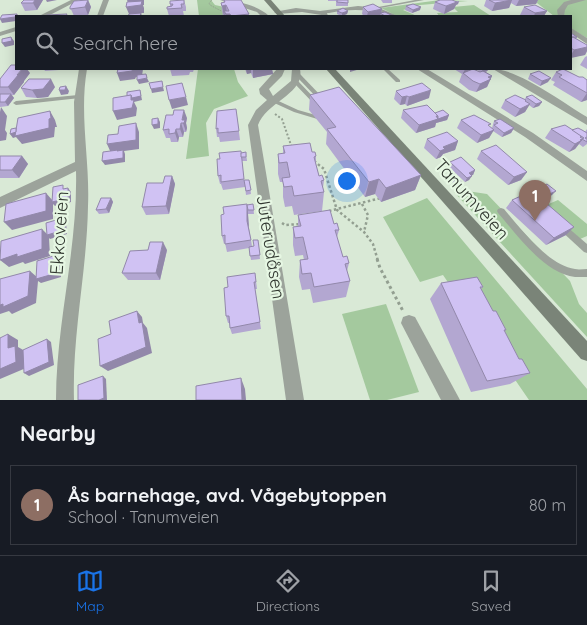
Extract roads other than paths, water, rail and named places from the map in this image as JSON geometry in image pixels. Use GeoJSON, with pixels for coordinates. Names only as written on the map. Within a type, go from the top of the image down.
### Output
{"type":"FeatureCollection","features":[{"type":"Feature","properties":{"kind":"main road"},"geometry":{"type":"LineString","coordinates":[[267,0],[280,14]]}},
{"type":"Feature","properties":{"kind":"main road","name":"Tanumveien"},"geometry":{"type":"LineString","coordinates":[[331,70],[587,354]]}},
{"type":"Feature","properties":{"kind":"street"},"geometry":{"type":"LineString","coordinates":[[45,15],[76,0]]}},
{"type":"Feature","properties":{"kind":"street"},"geometry":{"type":"LineString","coordinates":[[100,15],[106,0]]}},
{"type":"Feature","properties":{"kind":"street"},"geometry":{"type":"LineString","coordinates":[[223,0],[259,11],[264,15]]}},
{"type":"Feature","properties":{"kind":"street"},"geometry":{"type":"LineString","coordinates":[[557,0],[566,3],[583,0]]}},
{"type":"Feature","properties":{"kind":"street"},"geometry":{"type":"LineString","coordinates":[[561,15],[561,10],[566,3]]}},
{"type":"Feature","properties":{"kind":"street"},"geometry":{"type":"LineString","coordinates":[[320,13],[356,8],[375,8],[392,15]]}},
{"type":"Feature","properties":{"kind":"street"},"geometry":{"type":"LineString","coordinates":[[291,15],[305,11]]}},
{"type":"Feature","properties":{"kind":"street"},"geometry":{"type":"LineString","coordinates":[[280,14],[305,11],[325,15]]}},
{"type":"Feature","properties":{"kind":"street"},"geometry":{"type":"LineString","coordinates":[[0,34],[15,29]]}},
{"type":"Feature","properties":{"kind":"street"},"geometry":{"type":"LineString","coordinates":[[572,31],[587,42]]}},
{"type":"Feature","properties":{"kind":"street","name":"Ekkoveien"},"geometry":{"type":"LineString","coordinates":[[65,400],[67,344],[82,205],[82,163],[78,97],[83,70]]}},
{"type":"Feature","properties":{"kind":"street","name":"Juterudåsen"},"geometry":{"type":"LineString","coordinates":[[282,70],[280,74],[264,89],[267,105],[253,125],[295,400]]}},
{"type":"Feature","properties":{"kind":"street"},"geometry":{"type":"LineString","coordinates":[[423,70],[529,135],[587,177]]}},
{"type":"Feature","properties":{"kind":"street"},"geometry":{"type":"LineString","coordinates":[[499,70],[535,89],[587,122]]}},
{"type":"Feature","properties":{"kind":"street"},"geometry":{"type":"LineString","coordinates":[[267,105],[297,75]]}},
{"type":"Feature","properties":{"kind":"street"},"geometry":{"type":"LineString","coordinates":[[0,203],[82,163]]}},
{"type":"Feature","properties":{"kind":"street"},"geometry":{"type":"LineString","coordinates":[[409,323],[451,400]]}},
{"type":"Feature","properties":{"kind":"lane"},"geometry":{"type":"LineString","coordinates":[[375,8],[422,0]]}},
{"type":"Feature","properties":{"kind":"lane"},"geometry":{"type":"LineString","coordinates":[[386,70],[398,81]]}},
{"type":"Feature","properties":{"kind":"lane"},"geometry":{"type":"LineString","coordinates":[[297,75],[323,106]]}},
{"type":"Feature","properties":{"kind":"lane"},"geometry":{"type":"LineString","coordinates":[[16,103],[78,97]]}},
{"type":"Feature","properties":{"kind":"lane"},"geometry":{"type":"LineString","coordinates":[[267,105],[296,111],[331,124]]}},
{"type":"Feature","properties":{"kind":"lane"},"geometry":{"type":"LineString","coordinates":[[501,212],[552,264],[568,273],[587,273]]}},
{"type":"Feature","properties":{"kind":"lane"},"geometry":{"type":"LineString","coordinates":[[554,220],[587,249]]}},
{"type":"Feature","properties":{"kind":"place","name":"Ås barnehage, avd. Vågebytoppen"},"geometry":{"type":"Point","coordinates":[535,221]}}]}
